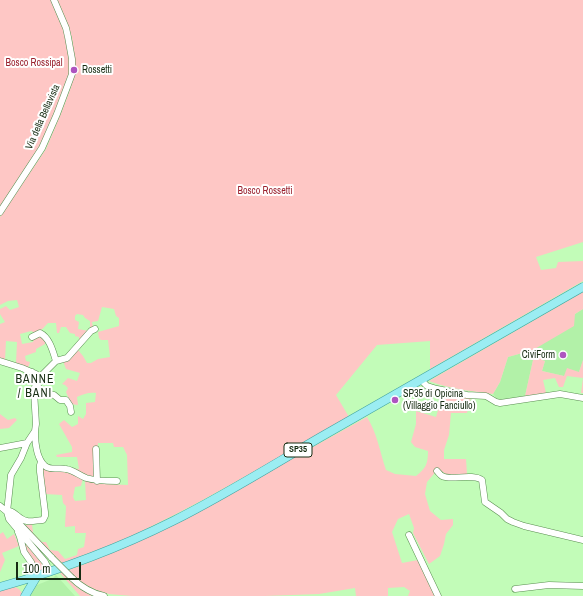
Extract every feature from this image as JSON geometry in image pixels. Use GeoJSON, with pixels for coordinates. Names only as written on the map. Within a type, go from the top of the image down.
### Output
{"type":"FeatureCollection","features":[{"type":"Feature","properties":{"kind":"main road","name":"SP35"},"geometry":{"type":"LineString","coordinates":[[0,587],[50,572],[91,557],[173,520],[583,287]]}},
{"type":"Feature","properties":{"kind":"main road"},"geometry":{"type":"LineString","coordinates":[[25,596],[37,576]]}},
{"type":"Feature","properties":{"kind":"street","name":"Via della Bellavista"},"geometry":{"type":"LineString","coordinates":[[0,212],[42,148],[72,74],[72,60],[66,28],[54,0]]}},
{"type":"Feature","properties":{"kind":"street"},"geometry":{"type":"LineString","coordinates":[[95,329],[91,331],[67,358],[56,362],[41,376],[36,384],[34,391],[36,424],[35,440],[38,456],[46,468],[66,469],[97,481],[117,481]]}},
{"type":"Feature","properties":{"kind":"street"},"geometry":{"type":"LineString","coordinates":[[32,337],[40,333],[43,334],[51,347],[56,362]]}},
{"type":"Feature","properties":{"kind":"street"},"geometry":{"type":"LineString","coordinates":[[0,361],[41,376]]}},
{"type":"Feature","properties":{"kind":"street"},"geometry":{"type":"LineString","coordinates":[[32,372],[36,384],[46,394],[54,395],[60,400],[66,400],[70,406],[71,412]]}},
{"type":"Feature","properties":{"kind":"street"},"geometry":{"type":"LineString","coordinates":[[421,380],[427,386],[467,394],[486,396],[500,403],[560,394],[583,398]]}},
{"type":"Feature","properties":{"kind":"street"},"geometry":{"type":"LineString","coordinates":[[35,431],[27,443],[21,458],[11,475],[7,512],[9,519],[45,562],[50,572]]}},
{"type":"Feature","properties":{"kind":"street"},"geometry":{"type":"LineString","coordinates":[[0,448],[27,443]]}},
{"type":"Feature","properties":{"kind":"street"},"geometry":{"type":"LineString","coordinates":[[96,449],[97,481]]}},
{"type":"Feature","properties":{"kind":"street"},"geometry":{"type":"LineString","coordinates":[[7,512],[13,512],[27,522],[43,520],[45,512],[40,472],[40,465],[42,462]]}},
{"type":"Feature","properties":{"kind":"street"},"geometry":{"type":"LineString","coordinates":[[437,471],[442,476],[446,477],[481,478],[486,502],[513,522],[583,540]]}},
{"type":"Feature","properties":{"kind":"street"},"geometry":{"type":"LineString","coordinates":[[0,506],[12,516],[81,586],[94,593],[104,596]]}},
{"type":"Feature","properties":{"kind":"street"},"geometry":{"type":"LineString","coordinates":[[16,527],[24,552],[31,562],[37,576]]}},
{"type":"Feature","properties":{"kind":"street"},"geometry":{"type":"LineString","coordinates":[[409,535],[438,596]]}},
{"type":"Feature","properties":{"kind":"street"},"geometry":{"type":"LineString","coordinates":[[515,589],[549,585],[583,586]]}},
{"type":"Feature","properties":{"kind":"shaded area","name":"CiviForm"},"geometry":{"type":"Polygon","coordinates":[[[583,309],[583,360],[579,372],[564,376],[542,371],[545,361],[542,360],[545,354],[533,360],[525,396],[498,400],[493,394],[500,382],[508,357],[533,350],[575,314],[583,309]]]}},
{"type":"Feature","properties":{"kind":"shaded area"},"geometry":{"type":"Polygon","coordinates":[[[56,575],[75,596],[30,596],[37,585],[52,579],[56,575]]]}},
{"type":"Feature","properties":{"kind":"green space","name":"Bosco Rossipal"},"geometry":{"type":"Polygon","coordinates":[[[0,0],[51,0],[65,33],[70,63],[69,76],[41,145],[0,207],[0,0]]]}},
{"type":"Feature","properties":{"kind":"green space","name":"Bosco Rossetti"},"geometry":{"type":"Polygon","coordinates":[[[57,0],[583,0],[583,242],[536,257],[541,270],[556,268],[558,262],[583,261],[583,281],[430,369],[430,341],[377,345],[336,395],[349,417],[179,512],[120,541],[62,563],[19,520],[25,525],[32,524],[33,533],[42,542],[46,542],[50,550],[58,551],[65,559],[77,555],[78,549],[84,547],[86,533],[75,533],[75,526],[65,527],[66,506],[63,503],[62,495],[45,494],[43,468],[73,474],[83,478],[81,486],[75,487],[73,497],[75,501],[86,500],[85,480],[101,484],[128,485],[127,455],[123,447],[114,447],[113,443],[98,443],[94,478],[72,468],[79,469],[77,457],[57,457],[56,455],[72,452],[72,447],[59,424],[64,420],[72,427],[78,424],[78,416],[83,419],[86,414],[86,403],[95,402],[96,393],[77,397],[78,405],[71,404],[66,392],[68,388],[62,384],[68,378],[77,381],[80,373],[66,369],[63,361],[70,359],[78,350],[87,363],[110,357],[108,340],[101,340],[98,332],[119,326],[119,318],[116,316],[114,309],[102,307],[98,321],[92,322],[93,327],[90,327],[90,321],[83,315],[77,314],[75,316],[75,320],[79,322],[78,329],[89,331],[79,341],[79,337],[70,333],[66,327],[61,327],[59,333],[57,333],[56,323],[48,323],[39,332],[31,331],[20,334],[22,344],[33,342],[34,338],[40,336],[45,341],[45,344],[36,349],[36,352],[25,356],[26,361],[30,362],[28,368],[16,363],[17,342],[6,341],[5,360],[0,359],[0,324],[5,322],[0,314],[0,309],[6,306],[10,310],[19,307],[17,300],[8,301],[0,305],[0,217],[46,149],[71,87],[75,66],[72,38],[57,0]]]}},
{"type":"Feature","properties":{"kind":"green space"},"geometry":{"type":"Polygon","coordinates":[[[583,292],[583,309],[575,314],[574,326],[533,350],[508,357],[500,382],[493,394],[453,388],[429,381],[583,292]]]}},
{"type":"Feature","properties":{"kind":"green space"},"geometry":{"type":"Polygon","coordinates":[[[544,352],[545,354],[542,360],[545,361],[542,371],[564,376],[567,368],[579,372],[583,360],[583,378],[567,376],[563,387],[559,387],[555,378],[543,380],[546,393],[525,396],[533,360],[535,357],[544,352]]]}},
{"type":"Feature","properties":{"kind":"green space"},"geometry":{"type":"Polygon","coordinates":[[[583,378],[583,393],[581,393],[583,378]]]}},
{"type":"Feature","properties":{"kind":"green space"},"geometry":{"type":"Polygon","coordinates":[[[443,394],[471,397],[467,413],[451,413],[449,435],[444,450],[444,459],[466,459],[467,474],[446,474],[438,469],[427,482],[425,494],[430,511],[441,520],[453,519],[453,525],[446,534],[440,556],[429,564],[413,533],[414,528],[409,514],[398,519],[392,532],[402,563],[418,560],[436,596],[408,596],[410,591],[404,587],[388,588],[388,596],[356,596],[355,588],[319,594],[265,596],[132,596],[109,594],[96,590],[84,584],[74,576],[70,581],[78,588],[92,596],[80,596],[60,573],[124,548],[266,473],[367,417],[376,436],[386,470],[395,474],[416,476],[426,465],[428,451],[415,447],[411,442],[416,424],[416,411],[436,417],[443,394]]]}},
{"type":"Feature","properties":{"kind":"green space"},"geometry":{"type":"Polygon","coordinates":[[[0,414],[8,420],[15,418],[17,420],[9,428],[0,429],[0,414]]]}},
{"type":"Feature","properties":{"kind":"green space"},"geometry":{"type":"Polygon","coordinates":[[[3,532],[7,539],[14,534],[19,546],[2,553],[5,560],[0,572],[0,534],[3,532]]]}},
{"type":"Feature","properties":{"kind":"green space"},"geometry":{"type":"Polygon","coordinates":[[[23,541],[44,567],[43,571],[38,572],[23,541]]]}},
{"type":"Feature","properties":{"kind":"green space"},"geometry":{"type":"Polygon","coordinates":[[[15,587],[19,589],[22,596],[0,596],[0,591],[15,587]]]}},
{"type":"Feature","properties":{"kind":"place","name":"Rossetti"},"geometry":{"type":"Point","coordinates":[74,70]}},
{"type":"Feature","properties":{"kind":"place","name":"CiviForm"},"geometry":{"type":"Point","coordinates":[563,355]}},
{"type":"Feature","properties":{"kind":"place","name":"SP35 di Opicina (Villaggio Fanciullo)"},"geometry":{"type":"Point","coordinates":[395,400]}},
{"type":"Feature","properties":{"kind":"district","name":"BANNE / BANI"},"geometry":{"type":"Point","coordinates":[35,387]}}]}
